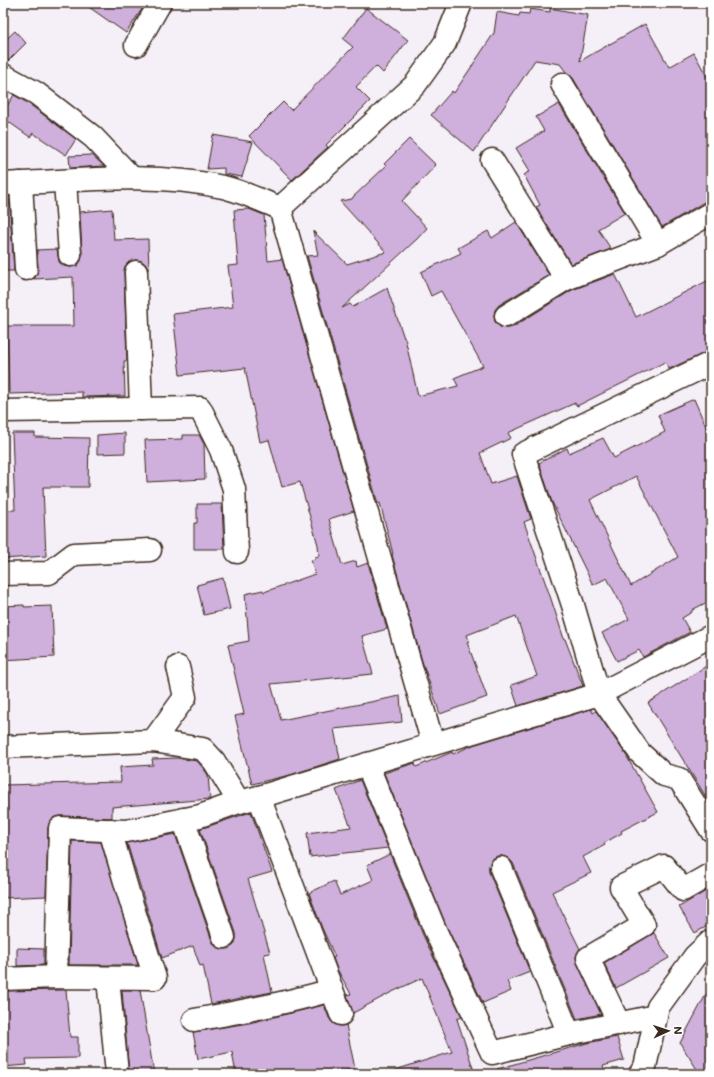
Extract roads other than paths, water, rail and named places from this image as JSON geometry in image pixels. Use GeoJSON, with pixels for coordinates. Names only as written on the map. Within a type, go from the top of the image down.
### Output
{"type":"FeatureCollection","features":[{"type":"Feature","properties":{"kind":"street"},"geometry":{"type":"LineString","coordinates":[[136,45],[160,3]]}},
{"type":"Feature","properties":{"kind":"street"},"geometry":{"type":"LineString","coordinates":[[280,208],[415,85],[445,43],[461,3]]}},
{"type":"Feature","properties":{"kind":"street"},"geometry":{"type":"LineString","coordinates":[[3,75],[36,93],[93,137],[132,178]]}},
{"type":"Feature","properties":{"kind":"street"},"geometry":{"type":"LineString","coordinates":[[562,84],[658,244]]}},
{"type":"Feature","properties":{"kind":"street"},"geometry":{"type":"LineString","coordinates":[[492,160],[566,279]]}},
{"type":"Feature","properties":{"kind":"street"},"geometry":{"type":"LineString","coordinates":[[26,269],[12,184],[132,178],[177,179],[224,187],[280,208]]}},
{"type":"Feature","properties":{"kind":"street"},"geometry":{"type":"LineString","coordinates":[[65,181],[70,255]]}},
{"type":"Feature","properties":{"kind":"street"},"geometry":{"type":"LineString","coordinates":[[280,208],[434,744]]}},
{"type":"Feature","properties":{"kind":"street"},"geometry":{"type":"LineString","coordinates":[[506,316],[566,279],[658,244],[711,213]]}},
{"type":"Feature","properties":{"kind":"street"},"geometry":{"type":"LineString","coordinates":[[136,272],[141,409]]}},
{"type":"Feature","properties":{"kind":"street"},"geometry":{"type":"LineString","coordinates":[[711,364],[523,454],[573,605],[599,694],[640,753],[664,774],[679,779],[711,830]]}},
{"type":"Feature","properties":{"kind":"street"},"geometry":{"type":"LineString","coordinates":[[3,411],[200,408],[221,450],[234,489],[237,552]]}},
{"type":"Feature","properties":{"kind":"street"},"geometry":{"type":"LineString","coordinates":[[3,574],[49,573],[74,554],[150,550]]}},
{"type":"Feature","properties":{"kind":"street"},"geometry":{"type":"LineString","coordinates":[[56,977],[60,828],[126,831],[200,816],[249,799],[599,694],[711,636]]}},
{"type":"Feature","properties":{"kind":"street"},"geometry":{"type":"LineString","coordinates":[[153,741],[185,697],[178,667]]}},
{"type":"Feature","properties":{"kind":"street"},"geometry":{"type":"LineString","coordinates":[[3,747],[153,741],[203,748],[249,799],[341,1014]]}},
{"type":"Feature","properties":{"kind":"street"},"geometry":{"type":"LineString","coordinates":[[367,764],[435,930],[492,1053],[569,1034],[656,1016]]}},
{"type":"Feature","properties":{"kind":"street"},"geometry":{"type":"LineString","coordinates":[[183,819],[224,937]]}},
{"type":"Feature","properties":{"kind":"street"},"geometry":{"type":"LineString","coordinates":[[3,979],[56,977],[155,978],[110,830]]}},
{"type":"Feature","properties":{"kind":"street"},"geometry":{"type":"LineString","coordinates":[[619,1024],[588,958],[644,925],[621,888],[664,866],[683,890],[711,874]]}},
{"type":"Feature","properties":{"kind":"street"},"geometry":{"type":"LineString","coordinates":[[501,868],[569,1034]]}},
{"type":"Feature","properties":{"kind":"street"},"geometry":{"type":"LineString","coordinates":[[640,1074],[645,1067],[658,1007],[695,956],[711,941]]}},
{"type":"Feature","properties":{"kind":"street"},"geometry":{"type":"LineString","coordinates":[[108,978],[117,1074]]}},
{"type":"Feature","properties":{"kind":"street"},"geometry":{"type":"LineString","coordinates":[[194,1020],[298,1000],[332,990]]}}]}
